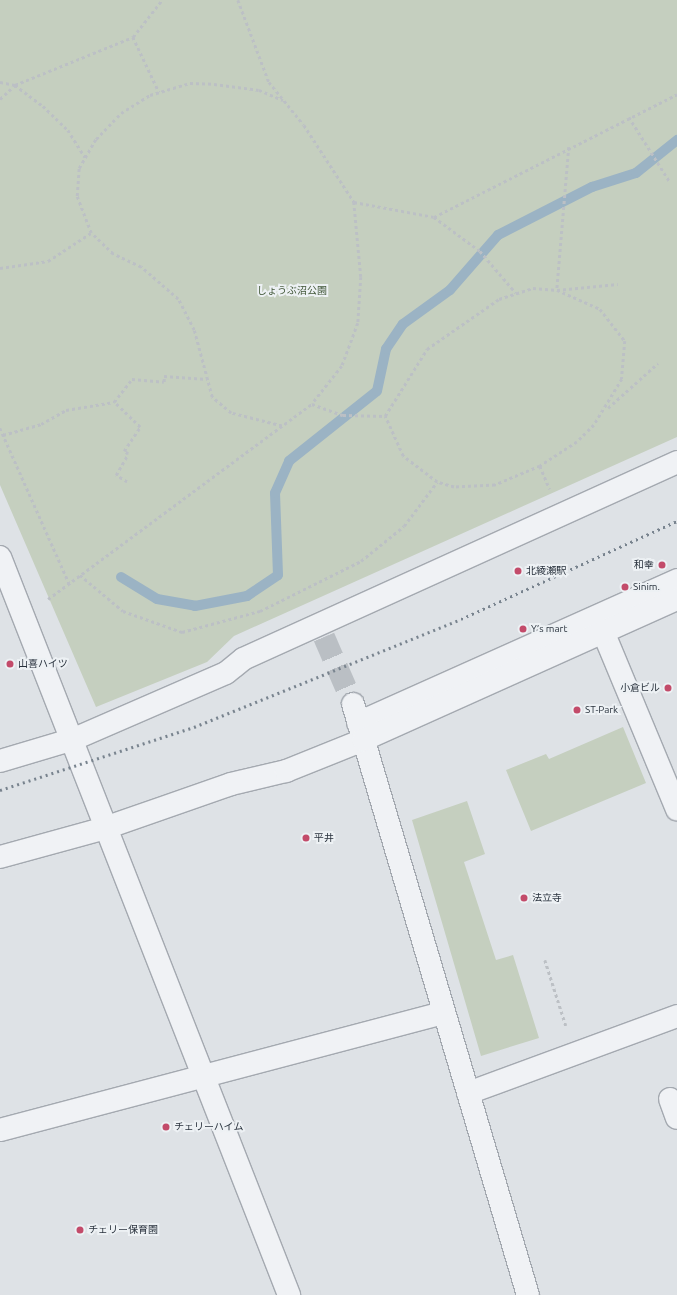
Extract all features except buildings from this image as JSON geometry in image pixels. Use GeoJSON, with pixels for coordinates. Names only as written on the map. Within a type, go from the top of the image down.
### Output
{"type":"FeatureCollection","features":[{"type":"Feature","properties":{"kind":"street"},"geometry":{"type":"LineString","coordinates":[[0,761],[74,739],[226,673],[243,659],[321,631],[677,462]]}},
{"type":"Feature","properties":{"kind":"street"},"geometry":{"type":"LineString","coordinates":[[0,557],[6,588],[25,616],[74,739],[105,828],[289,1295]]}},
{"type":"Feature","properties":{"kind":"street"},"geometry":{"type":"LineString","coordinates":[[0,857],[105,828],[231,784],[286,771],[358,722],[677,580]]}},
{"type":"Feature","properties":{"kind":"street"},"geometry":{"type":"LineString","coordinates":[[358,722],[604,634],[677,599]]}},
{"type":"Feature","properties":{"kind":"street"},"geometry":{"type":"LineString","coordinates":[[604,634],[677,809]]}},
{"type":"Feature","properties":{"kind":"street"},"geometry":{"type":"LineString","coordinates":[[358,722],[528,1295]]}},
{"type":"Feature","properties":{"kind":"street"},"geometry":{"type":"LineString","coordinates":[[0,1130],[444,1013]]}},
{"type":"Feature","properties":{"kind":"street"},"geometry":{"type":"LineString","coordinates":[[468,1093],[677,1016]]}},
{"type":"Feature","properties":{"kind":"path"},"geometry":{"type":"LineString","coordinates":[[0,99],[15,85],[133,37],[162,0]]}},
{"type":"Feature","properties":{"kind":"path"},"geometry":{"type":"LineString","coordinates":[[25,616],[312,404],[342,366],[358,323],[361,278],[354,202],[333,166],[269,82],[238,0]]}},
{"type":"Feature","properties":{"kind":"path"},"geometry":{"type":"LineString","coordinates":[[133,37],[159,92]]}},
{"type":"Feature","properties":{"kind":"path"},"geometry":{"type":"LineString","coordinates":[[0,81],[15,85],[68,130],[85,158]]}},
{"type":"Feature","properties":{"kind":"path"},"geometry":{"type":"LineString","coordinates":[[282,426],[231,413],[212,397],[194,330],[178,299],[141,267],[113,254],[91,233],[77,196],[79,168],[96,139],[121,113],[159,92],[190,83],[214,84],[259,90],[283,100]]}},
{"type":"Feature","properties":{"kind":"path"},"geometry":{"type":"LineString","coordinates":[[434,217],[569,147],[677,94]]}},
{"type":"Feature","properties":{"kind":"path"},"geometry":{"type":"LineString","coordinates":[[629,117],[670,182]]}},
{"type":"Feature","properties":{"kind":"path"},"geometry":{"type":"LineString","coordinates":[[558,290],[569,147]]}},
{"type":"Feature","properties":{"kind":"path"},"geometry":{"type":"LineString","coordinates":[[354,202],[434,217],[480,251],[516,293]]}},
{"type":"Feature","properties":{"kind":"path"},"geometry":{"type":"LineString","coordinates":[[0,268],[48,261],[91,233]]}},
{"type":"Feature","properties":{"kind":"path"},"geometry":{"type":"LineString","coordinates":[[385,416],[427,349],[476,312],[516,293],[533,288],[558,290],[618,284]]}},
{"type":"Feature","properties":{"kind":"path"},"geometry":{"type":"LineString","coordinates":[[558,290],[600,309],[625,341],[622,380],[607,409]]}},
{"type":"Feature","properties":{"kind":"path"},"geometry":{"type":"LineString","coordinates":[[385,416],[403,456],[437,482],[454,487],[476,486],[516,478],[577,442],[607,409],[658,363]]}},
{"type":"Feature","properties":{"kind":"path"},"geometry":{"type":"LineString","coordinates":[[3,435],[41,424],[66,410],[114,402],[132,380],[164,382],[164,376],[207,379]]}},
{"type":"Feature","properties":{"kind":"path"},"geometry":{"type":"LineString","coordinates":[[114,402],[140,427],[124,451],[128,454],[116,475],[127,482]]}},
{"type":"Feature","properties":{"kind":"path"},"geometry":{"type":"LineString","coordinates":[[312,404],[343,415],[385,416]]}},
{"type":"Feature","properties":{"kind":"path"},"geometry":{"type":"LineString","coordinates":[[0,428],[69,583]]}},
{"type":"Feature","properties":{"kind":"path"},"geometry":{"type":"LineString","coordinates":[[80,574],[123,611],[182,632],[260,611],[361,561],[404,526],[437,482]]}},
{"type":"Feature","properties":{"kind":"path"},"geometry":{"type":"LineString","coordinates":[[546,960],[567,1028]]}},
{"type":"Feature","properties":{"kind":"green space","name":"しょうぶ沼公園"},"geometry":{"type":"Polygon","coordinates":[[[0,0],[677,0],[677,437],[234,636],[207,662],[96,707],[0,485],[0,0]]]}},
{"type":"Feature","properties":{"kind":"green space"},"geometry":{"type":"Polygon","coordinates":[[[623,727],[646,783],[531,831],[506,770],[546,754],[549,759],[623,727]]]}},
{"type":"Feature","properties":{"kind":"green space"},"geometry":{"type":"Polygon","coordinates":[[[467,801],[485,854],[464,862],[496,960],[513,955],[539,1038],[481,1056],[412,820],[467,801]]]}},
{"type":"Feature","properties":{"kind":"waterway"},"geometry":{"type":"LineString","coordinates":[[121,577],[157,599],[195,606],[247,596],[278,575],[275,493],[289,461],[377,391],[386,349],[403,324],[450,290],[498,235],[592,187],[636,173],[677,140]]}},
{"type":"Feature","properties":{"kind":"tunnel"},"geometry":{"type":"LineString","coordinates":[[324,637],[353,704]]}},
{"type":"Feature","properties":{"kind":"railway"},"geometry":{"type":"LineString","coordinates":[[0,790],[194,727],[461,619],[677,521]]}},
{"type":"Feature","properties":{"kind":"place","name":"和幸"},"geometry":{"type":"Point","coordinates":[662,565]}},
{"type":"Feature","properties":{"kind":"place","name":"北綾瀬駅"},"geometry":{"type":"Point","coordinates":[518,571]}},
{"type":"Feature","properties":{"kind":"place","name":"Sinim."},"geometry":{"type":"Point","coordinates":[625,587]}},
{"type":"Feature","properties":{"kind":"place","name":"Y’s mart"},"geometry":{"type":"Point","coordinates":[523,629]}},
{"type":"Feature","properties":{"kind":"place","name":"山喜ハイツ"},"geometry":{"type":"Point","coordinates":[10,664]}},
{"type":"Feature","properties":{"kind":"place","name":"小倉ビル"},"geometry":{"type":"Point","coordinates":[668,688]}},
{"type":"Feature","properties":{"kind":"place","name":"ST-Park"},"geometry":{"type":"Point","coordinates":[577,710]}},
{"type":"Feature","properties":{"kind":"place","name":"平井"},"geometry":{"type":"Point","coordinates":[306,838]}},
{"type":"Feature","properties":{"kind":"place","name":"法立寺"},"geometry":{"type":"Point","coordinates":[524,898]}},
{"type":"Feature","properties":{"kind":"place","name":"チェリーハイム"},"geometry":{"type":"Point","coordinates":[166,1127]}},
{"type":"Feature","properties":{"kind":"place","name":"チェリー保育園"},"geometry":{"type":"Point","coordinates":[80,1230]}}]}
